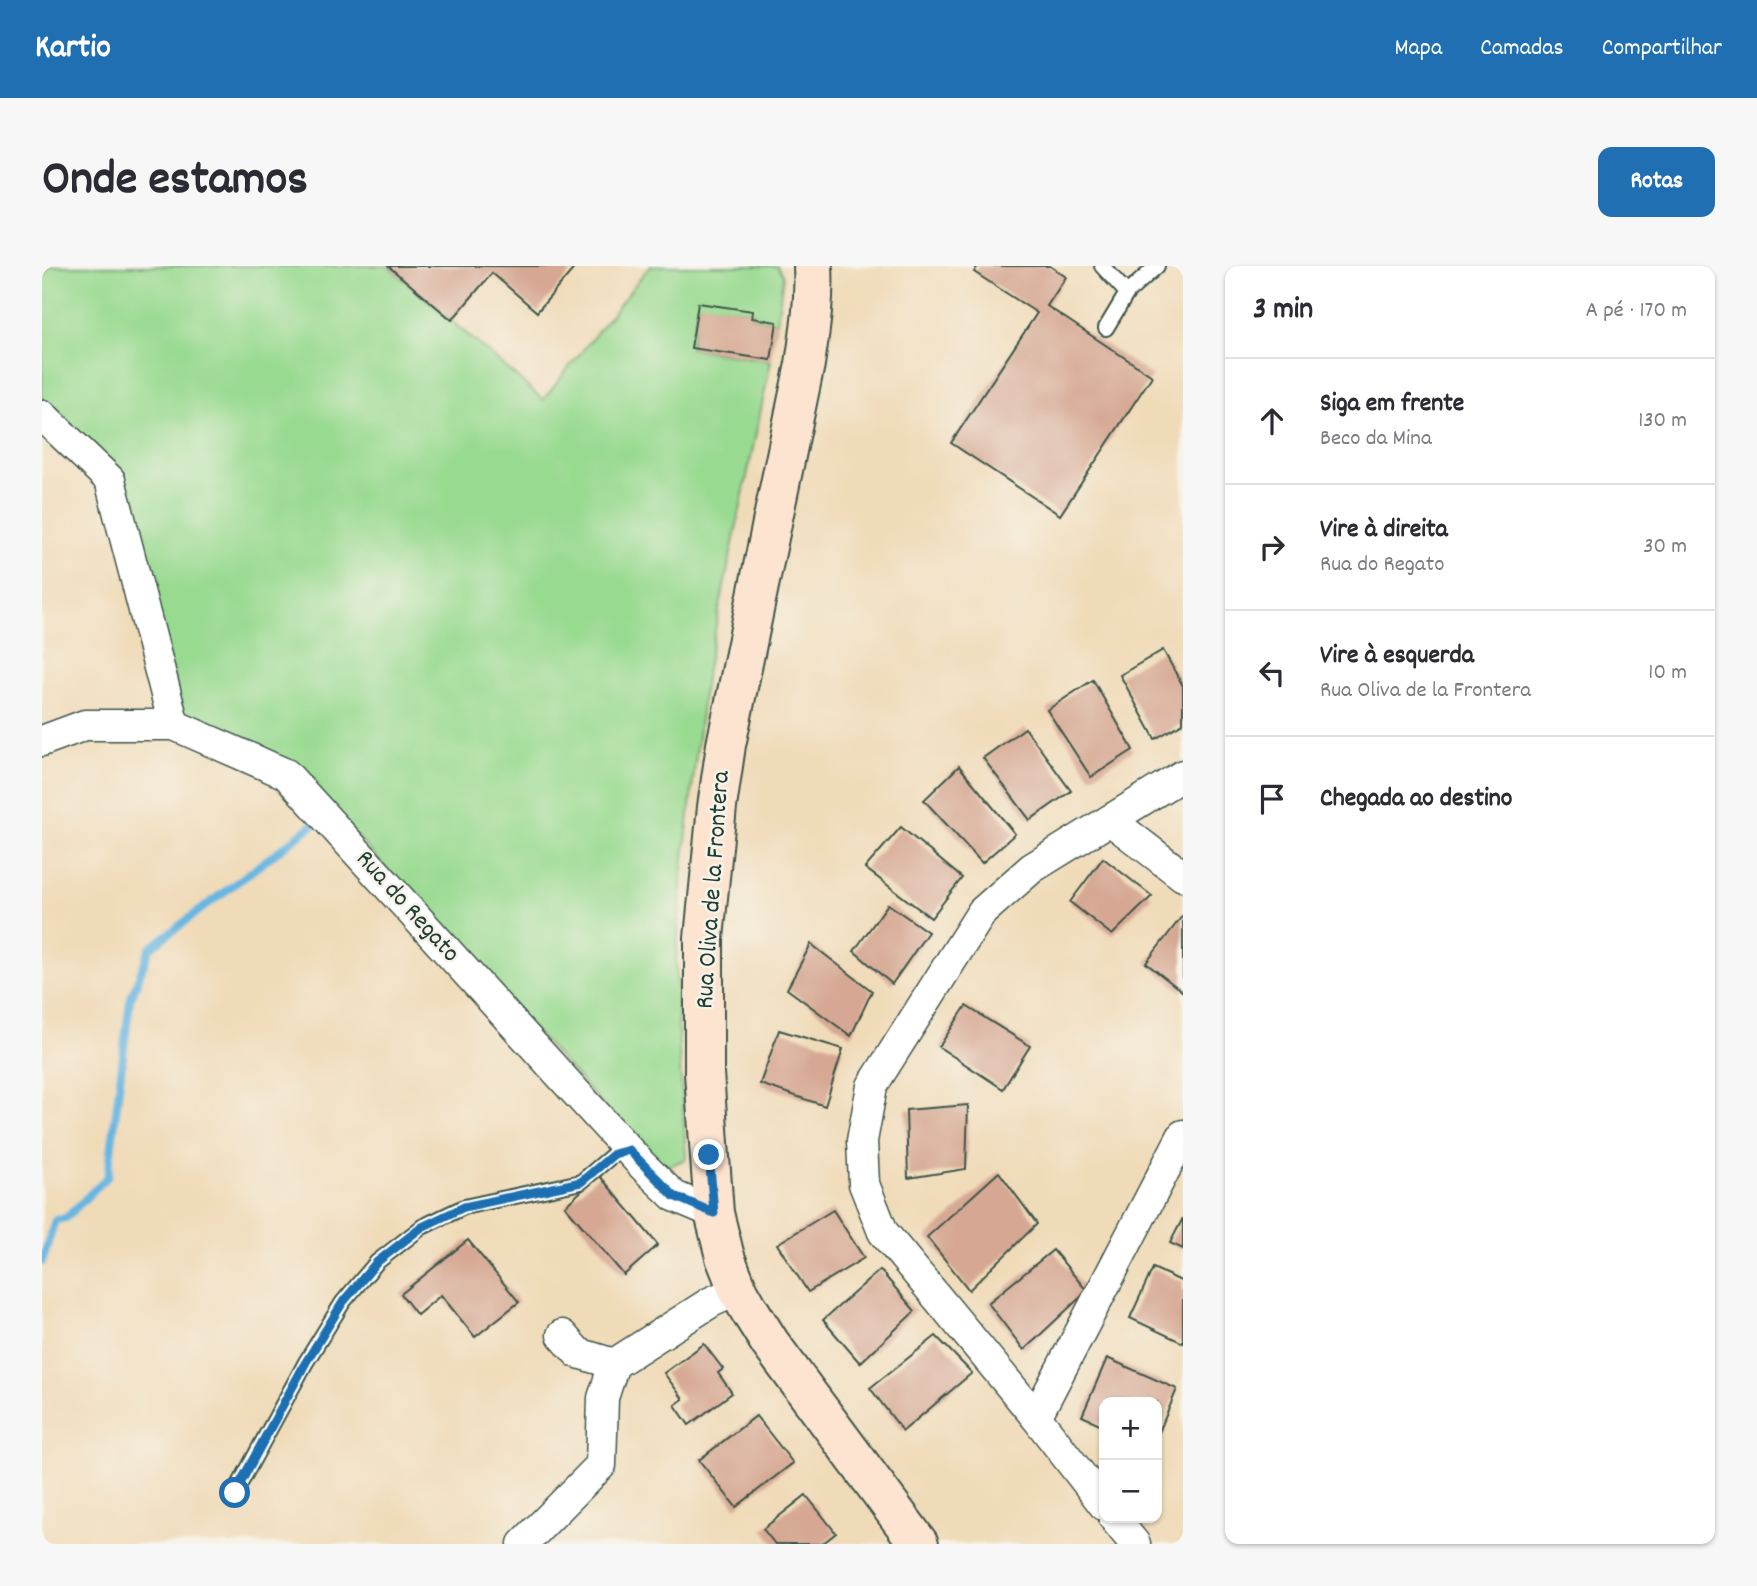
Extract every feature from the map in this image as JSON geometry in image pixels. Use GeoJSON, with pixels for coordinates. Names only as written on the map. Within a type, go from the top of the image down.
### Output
{"type":"FeatureCollection","features":[{"type":"Feature","properties":{"kind":"main road","name":"Rua Oliva de la Frontera"},"geometry":{"type":"LineString","coordinates":[[813,266],[812,320],[805,364],[726,745],[710,873],[704,938],[703,1002],[705,1087],[714,1213],[725,1256],[738,1290],[770,1343],[919,1544]]}},
{"type":"Feature","properties":{"kind":"street"},"geometry":{"type":"LineString","coordinates":[[42,415],[110,480],[174,725]]}},
{"type":"Feature","properties":{"kind":"street","name":"Rua do Regato"},"geometry":{"type":"LineString","coordinates":[[42,741],[85,724],[174,725],[286,774],[629,1150],[674,1196],[714,1213]]}},
{"type":"Feature","properties":{"kind":"street"},"geometry":{"type":"LineString","coordinates":[[1099,1499],[1036,1417],[883,1232],[864,1184],[862,1141],[872,1086],[982,912],[1032,869],[1183,775]]}},
{"type":"Feature","properties":{"kind":"street"},"geometry":{"type":"LineString","coordinates":[[1110,820],[1183,876]]}},
{"type":"Feature","properties":{"kind":"street"},"geometry":{"type":"LineString","coordinates":[[1036,1417],[1183,1135]]}},
{"type":"Feature","properties":{"kind":"street"},"geometry":{"type":"LineString","coordinates":[[523,1544],[601,1465],[603,1398],[614,1364],[711,1302],[738,1290]]}},
{"type":"Feature","properties":{"kind":"street"},"geometry":{"type":"LineString","coordinates":[[562,1335],[578,1353],[614,1364]]}},
{"type":"Feature","properties":{"kind":"street"},"geometry":{"type":"LineString","coordinates":[[1118,1523],[1135,1544]]}},
{"type":"Feature","properties":{"kind":"lane"},"geometry":{"type":"LineString","coordinates":[[1102,266],[1127,293]]}},
{"type":"Feature","properties":{"kind":"lane"},"geometry":{"type":"LineString","coordinates":[[1106,328],[1127,293],[1157,266]]}},
{"type":"Feature","properties":{"kind":"lane"},"geometry":{"type":"LineString","coordinates":[[235,1493],[306,1362],[343,1302],[377,1262],[422,1227],[464,1207],[581,1182],[614,1154],[629,1150]]}},
{"type":"Feature","properties":{"kind":"green space"},"geometry":{"type":"Polygon","coordinates":[[[51,266],[388,266],[543,400],[650,266],[777,266],[783,276],[777,322],[752,318],[753,311],[698,304],[690,348],[771,361],[705,678],[682,875],[676,962],[686,1159],[661,1169],[287,760],[184,717],[119,474],[42,399],[42,278],[51,266]]]}},
{"type":"Feature","properties":{"kind":"building"},"geometry":{"type":"Polygon","coordinates":[[[388,266],[576,266],[537,312],[492,273],[452,320],[388,266]]]}},
{"type":"Feature","properties":{"kind":"building"},"geometry":{"type":"Polygon","coordinates":[[[978,266],[1050,266],[1066,277],[1047,306],[1152,376],[1060,515],[951,443],[1037,313],[974,272],[978,266]]]}},
{"type":"Feature","properties":{"kind":"building"},"geometry":{"type":"Polygon","coordinates":[[[698,303],[753,311],[752,318],[777,322],[771,360],[691,348],[698,303]]]}},
{"type":"Feature","properties":{"kind":"building"},"geometry":{"type":"Polygon","coordinates":[[[1163,650],[1183,686],[1183,723],[1155,739],[1120,675],[1163,650]]]}},
{"type":"Feature","properties":{"kind":"building"},"geometry":{"type":"Polygon","coordinates":[[[1093,680],[1133,750],[1091,777],[1047,710],[1093,680]]]}},
{"type":"Feature","properties":{"kind":"building"},"geometry":{"type":"Polygon","coordinates":[[[1025,728],[1071,791],[1030,820],[983,758],[1025,728]]]}},
{"type":"Feature","properties":{"kind":"building"},"geometry":{"type":"Polygon","coordinates":[[[959,766],[1015,834],[982,863],[924,800],[959,766]]]}},
{"type":"Feature","properties":{"kind":"building"},"geometry":{"type":"Polygon","coordinates":[[[901,827],[962,878],[931,918],[865,868],[901,827]]]}},
{"type":"Feature","properties":{"kind":"building"},"geometry":{"type":"Polygon","coordinates":[[[1103,858],[1152,896],[1112,935],[1070,902],[1103,858]]]}},
{"type":"Feature","properties":{"kind":"building"},"geometry":{"type":"Polygon","coordinates":[[[888,904],[928,932],[892,984],[854,951],[888,904]]]}},
{"type":"Feature","properties":{"kind":"building"},"geometry":{"type":"Polygon","coordinates":[[[1183,915],[1183,992],[1146,963],[1183,915]]]}},
{"type":"Feature","properties":{"kind":"building"},"geometry":{"type":"Polygon","coordinates":[[[811,944],[872,991],[851,1036],[787,989],[811,944]]]}},
{"type":"Feature","properties":{"kind":"building"},"geometry":{"type":"Polygon","coordinates":[[[966,1006],[1030,1046],[1003,1089],[939,1047],[966,1006]]]}},
{"type":"Feature","properties":{"kind":"building"},"geometry":{"type":"Polygon","coordinates":[[[779,1030],[843,1049],[825,1106],[760,1084],[779,1030]]]}},
{"type":"Feature","properties":{"kind":"building"},"geometry":{"type":"Polygon","coordinates":[[[968,1105],[966,1169],[908,1178],[906,1110],[968,1105]]]}},
{"type":"Feature","properties":{"kind":"building"},"geometry":{"type":"Polygon","coordinates":[[[999,1172],[1037,1224],[969,1290],[927,1237],[999,1172]]]}},
{"type":"Feature","properties":{"kind":"building"},"geometry":{"type":"Polygon","coordinates":[[[599,1175],[658,1245],[624,1275],[565,1206],[599,1175]]]}},
{"type":"Feature","properties":{"kind":"building"},"geometry":{"type":"Polygon","coordinates":[[[833,1210],[864,1258],[808,1292],[777,1244],[833,1210]]]}},
{"type":"Feature","properties":{"kind":"building"},"geometry":{"type":"Polygon","coordinates":[[[1183,1218],[1183,1249],[1170,1243],[1183,1218]]]}},
{"type":"Feature","properties":{"kind":"building"},"geometry":{"type":"Polygon","coordinates":[[[468,1240],[519,1302],[475,1337],[441,1295],[417,1315],[401,1294],[468,1240]]]}},
{"type":"Feature","properties":{"kind":"building"},"geometry":{"type":"Polygon","coordinates":[[[1053,1250],[1087,1291],[1024,1350],[988,1303],[1053,1250]]]}},
{"type":"Feature","properties":{"kind":"building"},"geometry":{"type":"Polygon","coordinates":[[[1153,1268],[1183,1282],[1183,1343],[1130,1318],[1153,1268]]]}},
{"type":"Feature","properties":{"kind":"building"},"geometry":{"type":"Polygon","coordinates":[[[880,1270],[915,1311],[860,1363],[823,1320],[880,1270]]]}},
{"type":"Feature","properties":{"kind":"building"},"geometry":{"type":"Polygon","coordinates":[[[936,1336],[972,1373],[903,1431],[870,1388],[936,1336]]]}},
{"type":"Feature","properties":{"kind":"building"},"geometry":{"type":"Polygon","coordinates":[[[704,1344],[723,1369],[718,1373],[732,1393],[689,1425],[675,1405],[683,1399],[664,1373],[704,1344]]]}},
{"type":"Feature","properties":{"kind":"building"},"geometry":{"type":"Polygon","coordinates":[[[1107,1358],[1177,1389],[1162,1425],[1162,1397],[1099,1397],[1099,1424],[1082,1416],[1107,1358]]]}},
{"type":"Feature","properties":{"kind":"building"},"geometry":{"type":"Polygon","coordinates":[[[756,1416],[793,1463],[736,1507],[699,1460],[756,1416]]]}},
{"type":"Feature","properties":{"kind":"building"},"geometry":{"type":"Polygon","coordinates":[[[806,1495],[836,1533],[822,1544],[775,1544],[763,1529],[806,1495]]]}},
{"type":"Feature","properties":{"kind":"waterway"},"geometry":{"type":"LineString","coordinates":[[42,1262],[55,1220],[66,1218],[108,1176],[130,1000],[150,948],[314,824]]}},
{"type":"Feature","properties":{"kind":"route"},"geometry":{"type":"LineString","coordinates":[[235,1493],[306,1362],[343,1302],[377,1262],[422,1227],[464,1207],[581,1182],[614,1154],[629,1150],[674,1196],[714,1213],[709,1155]]}}]}
